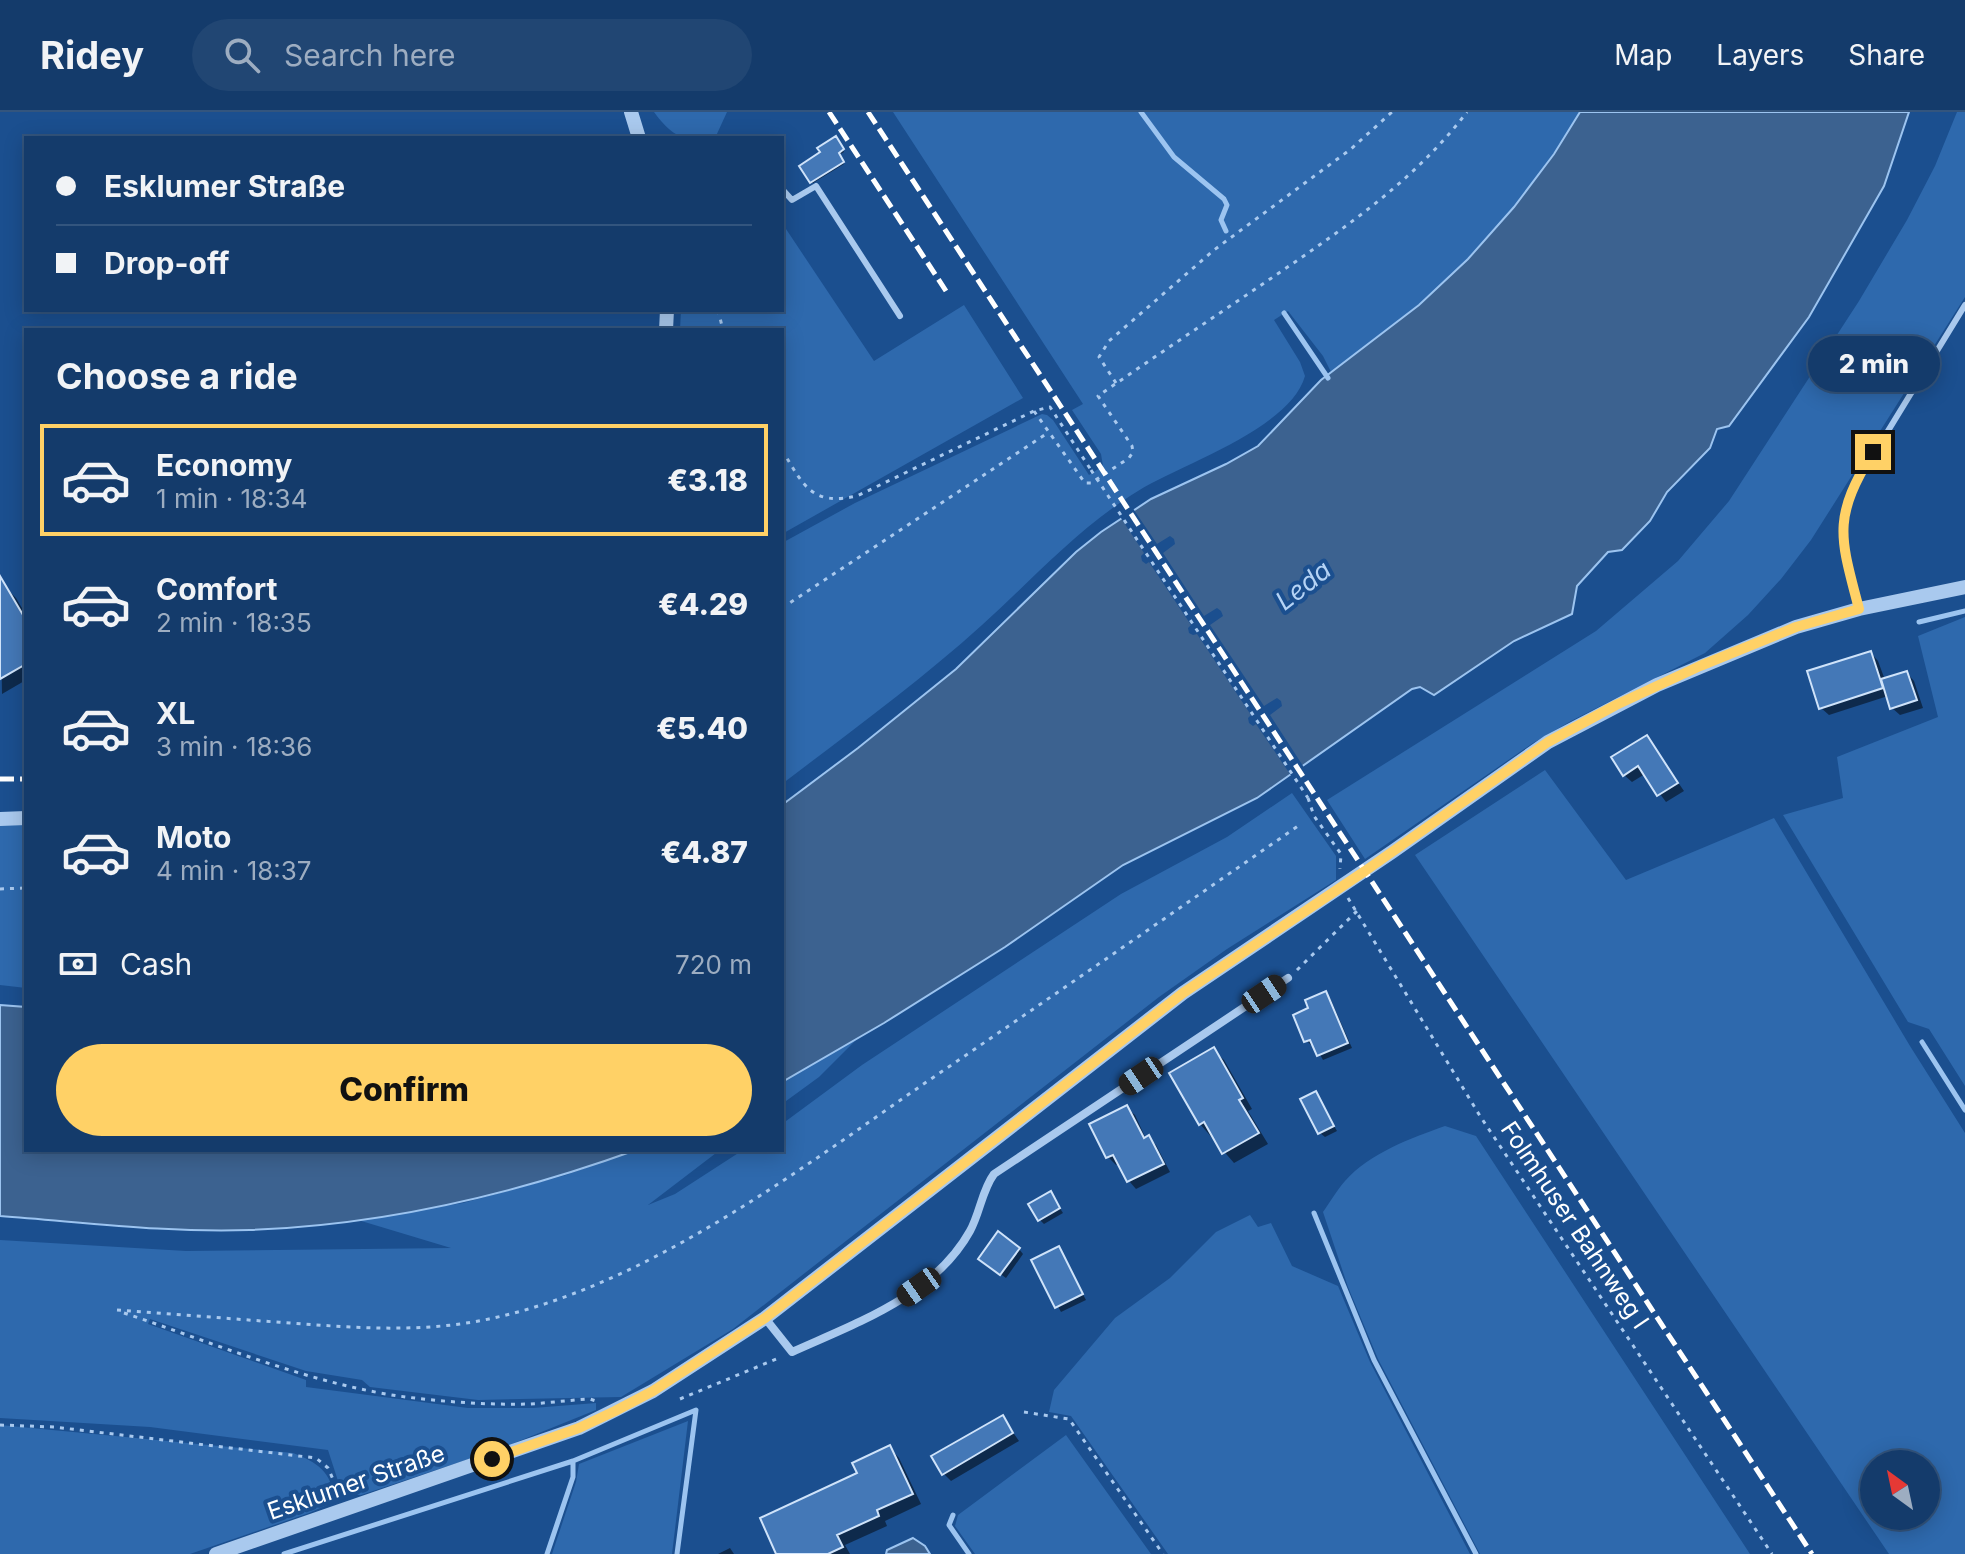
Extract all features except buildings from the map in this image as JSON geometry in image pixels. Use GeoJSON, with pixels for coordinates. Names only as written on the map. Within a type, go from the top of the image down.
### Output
{"type":"FeatureCollection","features":[{"type":"Feature","properties":{"kind":"street"},"geometry":{"type":"LineString","coordinates":[[631,112],[638,136]]}},
{"type":"Feature","properties":{"kind":"street","name":"Esklumer Straße"},"geometry":{"type":"LineString","coordinates":[[216,1554],[579,1428],[653,1391],[765,1318],[1183,993],[1374,864],[1520,760],[1603,712],[1700,666],[1796,627],[1859,609],[1965,587]]}},
{"type":"Feature","properties":{"kind":"street"},"geometry":{"type":"LineString","coordinates":[[0,819],[24,818]]}},
{"type":"Feature","properties":{"kind":"street"},"geometry":{"type":"LineString","coordinates":[[765,1318],[792,1352],[878,1313],[919,1287],[939,1270],[970,1231],[988,1182],[994,1174],[1288,978]]}},
{"type":"Feature","properties":{"kind":"lane"},"geometry":{"type":"LineString","coordinates":[[784,191],[792,200],[816,186],[900,316]]}},
{"type":"Feature","properties":{"kind":"lane"},"geometry":{"type":"LineString","coordinates":[[1859,609],[1843,542],[1845,509],[1850,493],[1965,305]]}},
{"type":"Feature","properties":{"kind":"path"},"geometry":{"type":"LineString","coordinates":[[1034,411],[1085,483],[1091,483],[1129,458],[1133,452],[1132,446],[1098,396],[1328,240],[1383,199],[1424,162],[1467,112]]}},
{"type":"Feature","properties":{"kind":"path"},"geometry":{"type":"LineString","coordinates":[[1116,383],[1099,357],[1109,341],[1214,250],[1351,149],[1390,113]]}},
{"type":"Feature","properties":{"kind":"path"},"geometry":{"type":"LineString","coordinates":[[784,453],[802,482],[816,494],[834,501],[857,496],[1034,411],[1050,407],[1308,798],[1314,816],[1341,854]]}},
{"type":"Feature","properties":{"kind":"path"},"geometry":{"type":"LineString","coordinates":[[784,607],[1049,432]]}},
{"type":"Feature","properties":{"kind":"path"},"geometry":{"type":"LineString","coordinates":[[615,1411],[607,1404],[590,1399],[492,1403],[404,1397],[369,1390],[310,1375],[117,1310],[384,1330],[435,1328],[489,1319],[543,1305],[598,1284],[703,1229],[817,1158],[1298,826]]}},
{"type":"Feature","properties":{"kind":"path"},"geometry":{"type":"LineString","coordinates":[[0,889],[24,888]]}},
{"type":"Feature","properties":{"kind":"path","name":"Folmhuser Bahnweg I"},"geometry":{"type":"LineString","coordinates":[[1288,978],[1357,911],[1480,1116],[1772,1554]]}},
{"type":"Feature","properties":{"kind":"path"},"geometry":{"type":"LineString","coordinates":[[680,1399],[792,1352]]}},
{"type":"Feature","properties":{"kind":"path"},"geometry":{"type":"LineString","coordinates":[[1024,1412],[1069,1419],[1163,1554]]}},
{"type":"Feature","properties":{"kind":"path"},"geometry":{"type":"LineString","coordinates":[[0,1425],[54,1427],[316,1458],[328,1468],[347,1509]]}},
{"type":"Feature","properties":{"kind":"shaded area"},"geometry":{"type":"Polygon","coordinates":[[[654,112],[727,112],[716,136],[680,136],[666,127],[654,112]]]}},
{"type":"Feature","properties":{"kind":"shaded area"},"geometry":{"type":"Polygon","coordinates":[[[893,112],[1610,112],[1341,392],[1323,356],[1288,311],[1274,320],[1300,362],[1305,376],[1295,395],[1279,413],[1257,429],[1157,480],[1116,505],[1076,537],[934,667],[784,782],[784,542],[855,503],[1042,414],[1053,420],[1089,475],[1103,466],[1101,454],[1072,410],[1083,404],[893,112]]]}},
{"type":"Feature","properties":{"kind":"shaded area"},"geometry":{"type":"Polygon","coordinates":[[[1957,112],[1965,112],[1965,297],[1811,540],[1781,579],[1748,615],[1705,653],[1533,743],[1365,859],[1327,800],[1596,631],[1678,561],[1729,501],[1859,301],[1935,166],[1957,112]]]}},
{"type":"Feature","properties":{"kind":"shaded area"},"geometry":{"type":"Polygon","coordinates":[[[784,226],[874,361],[964,305],[1023,398],[784,533],[784,328],[680,328],[681,312],[784,312],[784,226]]]}},
{"type":"Feature","properties":{"kind":"shaded area"},"geometry":{"type":"Polygon","coordinates":[[[1965,617],[1965,1086],[1929,1029],[1908,1022],[1783,815],[1843,798],[1837,757],[1938,717],[1918,636],[1965,617]]]}},
{"type":"Feature","properties":{"kind":"shaded area"},"geometry":{"type":"Polygon","coordinates":[[[1545,770],[1626,880],[1774,818],[1965,1133],[1965,1554],[1889,1554],[1873,1530],[1940,1530],[1940,1450],[1860,1450],[1860,1511],[1415,855],[1545,770]]]}},
{"type":"Feature","properties":{"kind":"shaded area"},"geometry":{"type":"Polygon","coordinates":[[[1292,793],[1336,856],[1336,880],[1227,949],[1159,997],[733,1329],[621,1397],[478,1400],[370,1387],[362,1380],[306,1371],[150,1319],[148,1324],[306,1380],[306,1387],[468,1408],[533,1408],[596,1403],[596,1410],[502,1448],[361,1495],[346,1495],[328,1450],[150,1427],[0,1418],[0,1240],[186,1251],[451,1248],[358,1220],[463,1203],[566,1175],[630,1152],[717,1152],[648,1205],[675,1194],[740,1152],[784,1152],[784,1123],[862,1065],[1121,894],[1227,837],[1292,793]]]}},
{"type":"Feature","properties":{"kind":"shaded area"},"geometry":{"type":"Polygon","coordinates":[[[24,818],[24,988],[0,985],[0,819],[24,818]]]}},
{"type":"Feature","properties":{"kind":"shaded area"},"geometry":{"type":"Polygon","coordinates":[[[859,1037],[819,1077],[784,1103],[784,1081],[859,1037]]]}},
{"type":"Feature","properties":{"kind":"shaded area"},"geometry":{"type":"Polygon","coordinates":[[[1445,1126],[1476,1136],[1750,1554],[1480,1554],[1378,1359],[1348,1287],[1323,1212],[1345,1181],[1366,1162],[1405,1141],[1445,1126]]]}},
{"type":"Feature","properties":{"kind":"shaded area"},"geometry":{"type":"Polygon","coordinates":[[[1250,1215],[1258,1227],[1271,1223],[1292,1266],[1338,1286],[1370,1362],[1470,1554],[1168,1554],[1071,1416],[1049,1412],[1054,1390],[1115,1318],[1170,1278],[1216,1232],[1250,1215]]]}},
{"type":"Feature","properties":{"kind":"shaded area"},"geometry":{"type":"Polygon","coordinates":[[[688,1421],[672,1554],[552,1554],[579,1464],[688,1421]]]}},
{"type":"Feature","properties":{"kind":"shaded area"},"geometry":{"type":"Polygon","coordinates":[[[0,1425],[293,1453],[322,1469],[330,1482],[334,1499],[309,1513],[190,1554],[0,1554],[0,1425]]]}},
{"type":"Feature","properties":{"kind":"shaded area"},"geometry":{"type":"Polygon","coordinates":[[[1066,1435],[1151,1554],[975,1554],[955,1526],[958,1515],[1066,1435]]]}},
{"type":"Feature","properties":{"kind":"water","name":"Leda"},"geometry":{"type":"Polygon","coordinates":[[[1580,112],[1909,112],[1884,186],[1809,317],[1729,426],[1717,429],[1710,448],[1667,492],[1650,521],[1622,550],[1608,552],[1577,586],[1572,614],[1514,641],[1434,695],[1420,687],[1412,689],[1257,798],[1123,865],[1005,947],[784,1081],[784,804],[956,669],[1076,552],[1101,532],[1151,499],[1258,446],[1321,380],[1419,305],[1468,259],[1514,207],[1554,154],[1580,112]]]}},
{"type":"Feature","properties":{"kind":"water"},"geometry":{"type":"Polygon","coordinates":[[[0,1005],[24,1007],[24,1152],[630,1152],[494,1194],[349,1222],[250,1230],[187,1230],[0,1216],[0,1005]]]}},
{"type":"Feature","properties":{"kind":"water"},"geometry":{"type":"Polygon","coordinates":[[[913,1538],[930,1554],[886,1554],[887,1550],[913,1538]]]}},
{"type":"Feature","properties":{"kind":"pier"},"geometry":{"type":"Polygon","coordinates":[[[1132,507],[1157,544],[1170,536],[1174,539],[1175,544],[1163,553],[1204,616],[1217,608],[1221,611],[1223,616],[1210,625],[1264,706],[1277,698],[1281,701],[1282,706],[1270,715],[1305,769],[1292,777],[1256,724],[1253,726],[1249,723],[1251,715],[1197,634],[1189,633],[1191,625],[1149,562],[1146,564],[1142,561],[1144,553],[1119,515],[1132,507]]]}},
{"type":"Feature","properties":{"kind":"waterway"},"geometry":{"type":"LineString","coordinates":[[1141,112],[1174,157],[1224,199],[1227,205],[1221,220],[1226,231]]}},
{"type":"Feature","properties":{"kind":"waterway"},"geometry":{"type":"LineString","coordinates":[[1284,313],[1328,378]]}},
{"type":"Feature","properties":{"kind":"waterway"},"geometry":{"type":"LineString","coordinates":[[1919,622],[1965,611]]}},
{"type":"Feature","properties":{"kind":"waterway"},"geometry":{"type":"LineString","coordinates":[[1922,1042],[1965,1110]]}},
{"type":"Feature","properties":{"kind":"waterway"},"geometry":{"type":"LineString","coordinates":[[1314,1213],[1374,1360],[1476,1554]]}},
{"type":"Feature","properties":{"kind":"waterway"},"geometry":{"type":"LineString","coordinates":[[284,1554],[573,1461],[696,1410],[677,1554]]}},
{"type":"Feature","properties":{"kind":"waterway"},"geometry":{"type":"LineString","coordinates":[[547,1554],[573,1477],[573,1461]]}},
{"type":"Feature","properties":{"kind":"waterway"},"geometry":{"type":"LineString","coordinates":[[953,1515],[949,1525],[969,1554]]}},
{"type":"Feature","properties":{"kind":"railway"},"geometry":{"type":"LineString","coordinates":[[829,112],[946,291]]}},
{"type":"Feature","properties":{"kind":"railway"},"geometry":{"type":"LineString","coordinates":[[868,112],[1812,1554]]}},
{"type":"Feature","properties":{"kind":"railway"},"geometry":{"type":"LineString","coordinates":[[0,779],[24,779]]}},
{"type":"Feature","properties":{"kind":"route"},"geometry":{"type":"LineString","coordinates":[[492,1459],[579,1428],[615,1411],[653,1391],[765,1318],[1183,993],[1365,871],[1548,742],[1616,705],[1700,666],[1796,627],[1859,609],[1843,542],[1843,524],[1850,493],[1873,452]]}}]}
